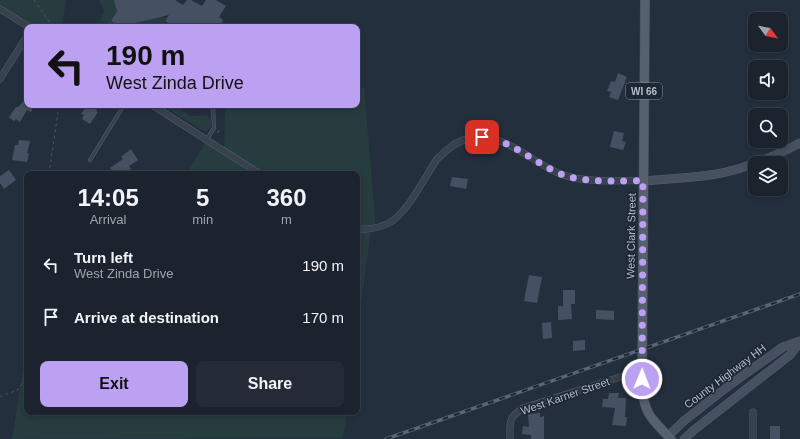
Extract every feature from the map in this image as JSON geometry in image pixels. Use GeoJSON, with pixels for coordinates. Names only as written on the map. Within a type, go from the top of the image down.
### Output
{"type":"FeatureCollection","features":[{"type":"Feature","properties":{"kind":"main road","name":"West Clark Street"},"geometry":{"type":"LineString","coordinates":[[645,0],[642,387],[645,407],[649,415],[668,438]]}},
{"type":"Feature","properties":{"kind":"main road"},"geometry":{"type":"LineString","coordinates":[[643,181],[713,174],[740,169],[779,154],[800,143]]}},
{"type":"Feature","properties":{"kind":"main road","name":"County Highway HH"},"geometry":{"type":"LineString","coordinates":[[668,438],[685,420],[731,384],[783,347],[800,342]]}},
{"type":"Feature","properties":{"kind":"main road","name":"County Highway HH"},"geometry":{"type":"LineString","coordinates":[[684,439],[790,355],[800,342]]}},
{"type":"Feature","properties":{"kind":"street"},"geometry":{"type":"LineString","coordinates":[[0,9],[24,24]]}},
{"type":"Feature","properties":{"kind":"street"},"geometry":{"type":"LineString","coordinates":[[0,79],[24,41]]}},
{"type":"Feature","properties":{"kind":"street"},"geometry":{"type":"LineString","coordinates":[[157,108],[255,171]]}},
{"type":"Feature","properties":{"kind":"street"},"geometry":{"type":"LineString","coordinates":[[360,229],[376,228],[393,221],[406,208],[443,152],[459,142],[472,138],[491,138],[500,140],[548,168],[570,177],[584,180],[643,181]]}},
{"type":"Feature","properties":{"kind":"street","name":"West Karner Street"},"geometry":{"type":"LineString","coordinates":[[510,439],[510,423],[514,414],[523,408],[642,370]]}},
{"type":"Feature","properties":{"kind":"street"},"geometry":{"type":"LineString","coordinates":[[753,412],[753,439]]}},
{"type":"Feature","properties":{"kind":"lane"},"geometry":{"type":"LineString","coordinates":[[90,160],[122,108]]}},
{"type":"Feature","properties":{"kind":"lane"},"geometry":{"type":"LineString","coordinates":[[207,140],[214,128],[213,108]]}},
{"type":"Feature","properties":{"kind":"path"},"geometry":{"type":"LineString","coordinates":[[34,0],[51,24]]}},
{"type":"Feature","properties":{"kind":"path"},"geometry":{"type":"LineString","coordinates":[[49,171],[59,108]]}},
{"type":"Feature","properties":{"kind":"path"},"geometry":{"type":"LineString","coordinates":[[0,397],[19,389],[22,382],[24,349]]}},
{"type":"Feature","properties":{"kind":"green space"},"geometry":{"type":"Polygon","coordinates":[[[0,0],[66,0],[62,24],[27,24],[0,8],[0,0]]]}},
{"type":"Feature","properties":{"kind":"green space"},"geometry":{"type":"Polygon","coordinates":[[[99,0],[114,0],[117,11],[109,24],[100,20],[104,11],[99,0]]]}},
{"type":"Feature","properties":{"kind":"green space"},"geometry":{"type":"Polygon","coordinates":[[[161,16],[166,19],[163,24],[134,24],[161,16]]]}},
{"type":"Feature","properties":{"kind":"green space"},"geometry":{"type":"Polygon","coordinates":[[[360,86],[364,88],[376,229],[371,229],[360,312],[360,171],[188,171],[207,140],[224,151],[225,108],[360,108],[360,86]]]}},
{"type":"Feature","properties":{"kind":"green space"},"geometry":{"type":"Polygon","coordinates":[[[166,108],[178,108],[191,116],[206,115],[211,119],[211,128],[204,131],[166,108]]]}},
{"type":"Feature","properties":{"kind":"green space"},"geometry":{"type":"Polygon","coordinates":[[[24,364],[24,415],[347,415],[343,438],[12,439],[24,364]]]}},
{"type":"Feature","properties":{"kind":"building"},"geometry":{"type":"Polygon","coordinates":[[[114,0],[175,0],[183,5],[187,0],[191,0],[202,6],[206,0],[216,0],[226,6],[219,17],[223,20],[221,24],[170,24],[165,21],[169,15],[134,24],[116,24],[111,21],[117,11],[114,0]]]}},
{"type":"Feature","properties":{"kind":"building"},"geometry":{"type":"Polygon","coordinates":[[[618,73],[627,77],[618,100],[609,97],[611,92],[607,91],[611,81],[615,82],[618,73]]]}},
{"type":"Feature","properties":{"kind":"building"},"geometry":{"type":"Polygon","coordinates":[[[24,100],[24,108],[33,108],[31,112],[27,110],[20,122],[16,119],[14,121],[9,117],[16,107],[21,104],[24,100]]]}},
{"type":"Feature","properties":{"kind":"building"},"geometry":{"type":"Polygon","coordinates":[[[85,108],[98,108],[96,111],[98,112],[90,124],[82,119],[84,115],[81,114],[85,108]]]}},
{"type":"Feature","properties":{"kind":"building"},"geometry":{"type":"Polygon","coordinates":[[[614,131],[624,133],[622,141],[626,142],[623,150],[610,147],[614,131]]]}},
{"type":"Feature","properties":{"kind":"building"},"geometry":{"type":"Polygon","coordinates":[[[19,140],[30,141],[27,153],[29,154],[27,162],[12,160],[15,145],[18,145],[19,140]]]}},
{"type":"Feature","properties":{"kind":"building"},"geometry":{"type":"Polygon","coordinates":[[[131,149],[138,160],[129,166],[131,169],[127,171],[112,171],[110,168],[123,159],[121,157],[131,149]]]}},
{"type":"Feature","properties":{"kind":"building"},"geometry":{"type":"Polygon","coordinates":[[[9,170],[16,180],[4,189],[0,183],[0,176],[9,170]]]}},
{"type":"Feature","properties":{"kind":"building"},"geometry":{"type":"Polygon","coordinates":[[[452,177],[468,179],[466,189],[450,186],[452,177]]]}},
{"type":"Feature","properties":{"kind":"building"},"geometry":{"type":"Polygon","coordinates":[[[529,275],[542,277],[537,303],[524,301],[529,275]]]}},
{"type":"Feature","properties":{"kind":"building"},"geometry":{"type":"Polygon","coordinates":[[[563,290],[575,290],[575,304],[571,304],[572,319],[558,320],[558,306],[563,306],[563,290]]]}},
{"type":"Feature","properties":{"kind":"building"},"geometry":{"type":"Polygon","coordinates":[[[596,310],[614,311],[614,320],[596,319],[596,310]]]}},
{"type":"Feature","properties":{"kind":"building"},"geometry":{"type":"Polygon","coordinates":[[[551,322],[552,338],[543,339],[542,323],[551,322]]]}},
{"type":"Feature","properties":{"kind":"building"},"geometry":{"type":"Polygon","coordinates":[[[585,340],[585,350],[573,351],[573,341],[585,340]]]}},
{"type":"Feature","properties":{"kind":"building"},"geometry":{"type":"Polygon","coordinates":[[[609,393],[619,393],[618,398],[626,398],[626,426],[612,425],[615,408],[602,407],[603,399],[608,399],[609,393]]]}},
{"type":"Feature","properties":{"kind":"building"},"geometry":{"type":"Polygon","coordinates":[[[540,413],[540,417],[544,416],[544,439],[531,439],[531,435],[522,434],[523,426],[529,427],[528,414],[540,413]]]}},
{"type":"Feature","properties":{"kind":"building"},"geometry":{"type":"Polygon","coordinates":[[[770,426],[780,426],[780,439],[770,439],[770,426]]]}},
{"type":"Feature","properties":{"kind":"railway"},"geometry":{"type":"LineString","coordinates":[[386,439],[800,294]]}},
{"type":"Feature","properties":{"kind":"route"},"geometry":{"type":"LineString","coordinates":[[482,137],[500,140],[509,144],[548,168],[570,177],[584,180],[643,181],[642,379]]}}]}
